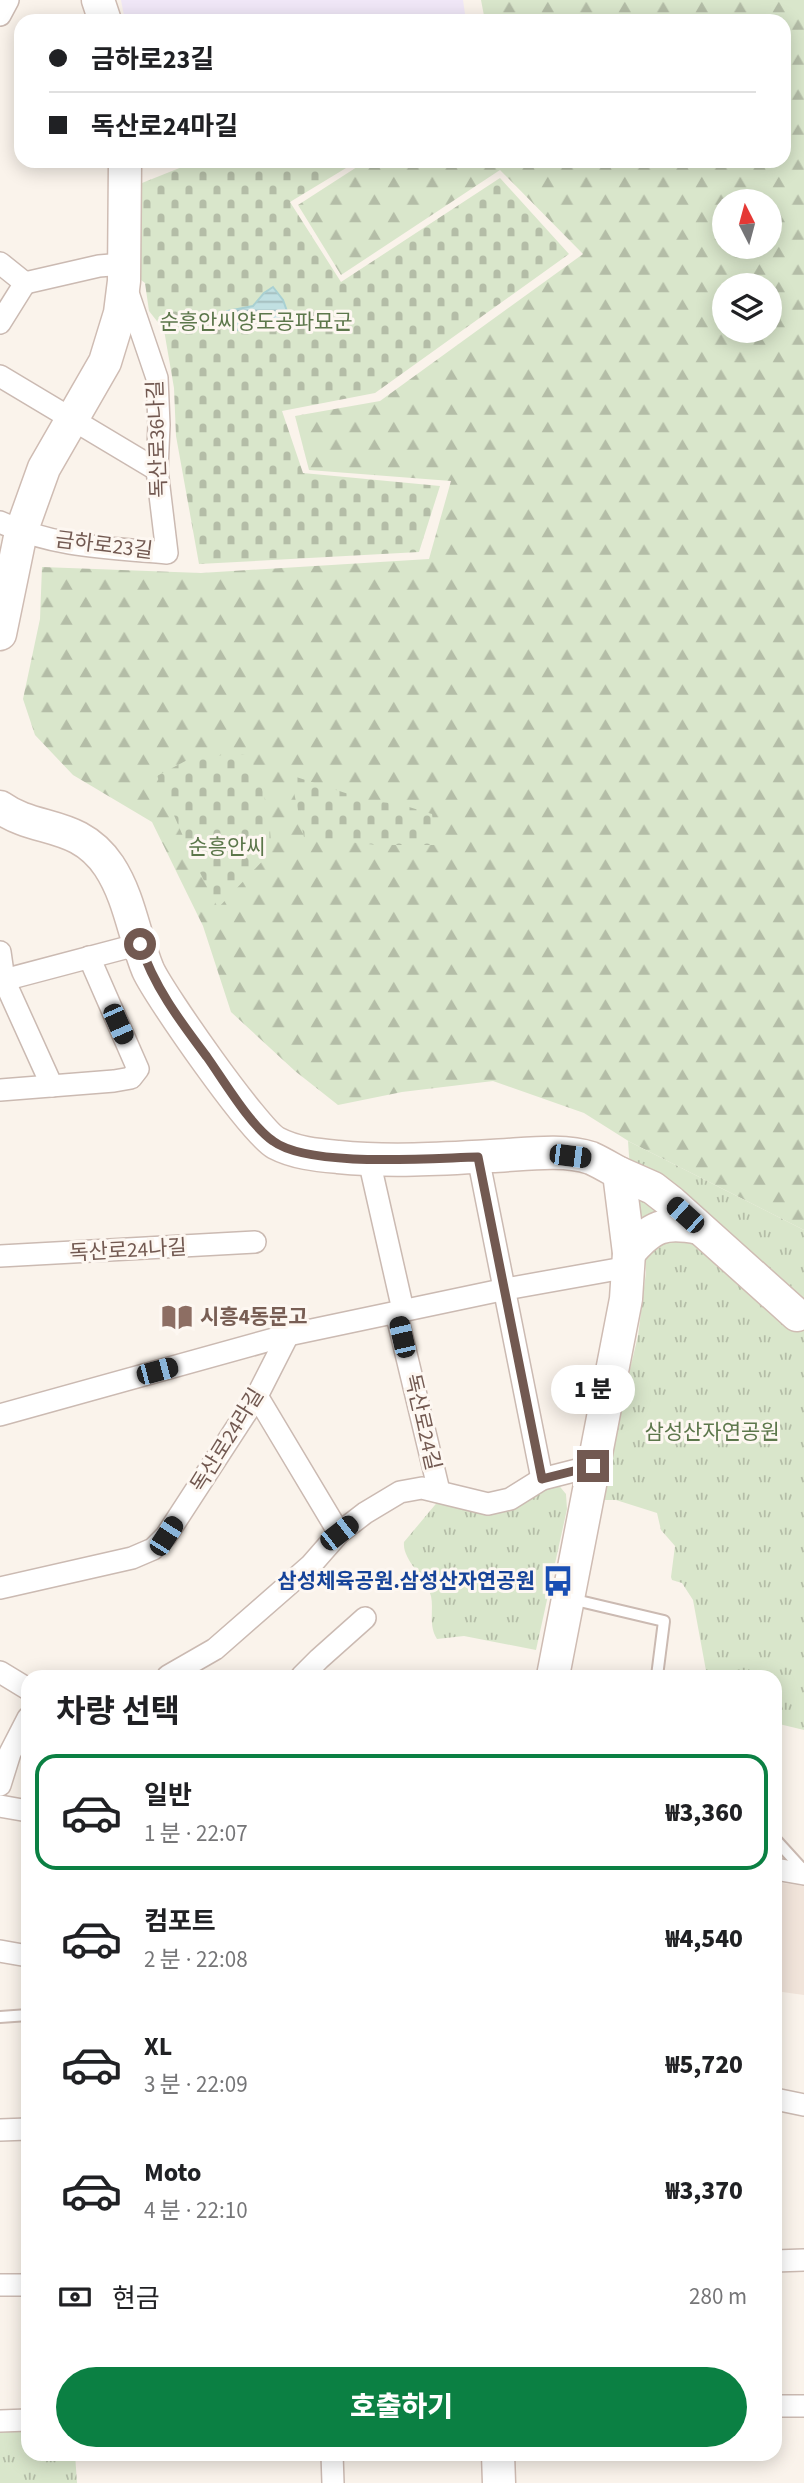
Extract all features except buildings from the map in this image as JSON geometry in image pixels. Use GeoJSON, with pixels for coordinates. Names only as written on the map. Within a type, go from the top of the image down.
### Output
{"type":"FeatureCollection","features":[{"type":"Feature","properties":{"kind":"street"},"geometry":{"type":"LineString","coordinates":[[0,15],[8,0]]}},
{"type":"Feature","properties":{"kind":"street","name":"독산로36나길"},"geometry":{"type":"LineString","coordinates":[[125,168],[124,273],[157,378],[157,470],[167,553]]}},
{"type":"Feature","properties":{"kind":"street"},"geometry":{"type":"LineString","coordinates":[[0,263],[25,283]]}},
{"type":"Feature","properties":{"kind":"street"},"geometry":{"type":"LineString","coordinates":[[0,323],[25,283],[99,266],[124,273],[120,313],[105,362],[10,527],[0,634]]}},
{"type":"Feature","properties":{"kind":"street"},"geometry":{"type":"LineString","coordinates":[[0,376],[157,470]]}},
{"type":"Feature","properties":{"kind":"street","name":"금하로23길"},"geometry":{"type":"LineString","coordinates":[[10,527],[74,545],[167,553]]}},
{"type":"Feature","properties":{"kind":"street"},"geometry":{"type":"LineString","coordinates":[[0,807],[64,831],[94,848],[109,866],[125,897],[148,970],[164,999],[262,1131],[274,1142],[289,1149],[313,1154],[369,1160],[551,1153],[590,1158],[653,1188],[797,1315]]}},
{"type":"Feature","properties":{"kind":"street"},"geometry":{"type":"LineString","coordinates":[[2,981],[140,944]]}},
{"type":"Feature","properties":{"kind":"street"},"geometry":{"type":"LineString","coordinates":[[0,952],[2,981],[52,1086]]}},
{"type":"Feature","properties":{"kind":"street"},"geometry":{"type":"LineString","coordinates":[[0,1090],[114,1081],[131,1078],[138,1069],[89,957]]}},
{"type":"Feature","properties":{"kind":"street"},"geometry":{"type":"LineString","coordinates":[[478,1157],[542,1479]]}},
{"type":"Feature","properties":{"kind":"street","name":"독산로24길"},"geometry":{"type":"LineString","coordinates":[[369,1160],[439,1491]]}},
{"type":"Feature","properties":{"kind":"street"},"geometry":{"type":"LineString","coordinates":[[554,1670],[626,1299],[629,1260],[619,1173]]}},
{"type":"Feature","properties":{"kind":"street"},"geometry":{"type":"LineString","coordinates":[[0,1415],[288,1335],[629,1260],[647,1233],[658,1227],[680,1224],[699,1228]]}},
{"type":"Feature","properties":{"kind":"street","name":"독산로24나길"},"geometry":{"type":"LineString","coordinates":[[0,1256],[255,1242]]}},
{"type":"Feature","properties":{"kind":"street","name":"독산로24라길"},"geometry":{"type":"LineString","coordinates":[[0,1588],[132,1558],[152,1549],[166,1536],[257,1396],[288,1335]]}},
{"type":"Feature","properties":{"kind":"street"},"geometry":{"type":"LineString","coordinates":[[257,1396],[339,1533]]}},
{"type":"Feature","properties":{"kind":"street"},"geometry":{"type":"LineString","coordinates":[[178,1670],[215,1649],[310,1565],[339,1533],[400,1492],[422,1488],[488,1504],[510,1499],[542,1479],[593,1466]]}},
{"type":"Feature","properties":{"kind":"street"},"geometry":{"type":"LineString","coordinates":[[308,1670],[365,1618]]}},
{"type":"Feature","properties":{"kind":"street"},"geometry":{"type":"LineString","coordinates":[[0,1671],[21,1684]]}},
{"type":"Feature","properties":{"kind":"street"},"geometry":{"type":"LineString","coordinates":[[0,1784],[10,1753],[21,1732]]}},
{"type":"Feature","properties":{"kind":"street"},"geometry":{"type":"LineString","coordinates":[[0,1806],[21,1810]]}},
{"type":"Feature","properties":{"kind":"street"},"geometry":{"type":"LineString","coordinates":[[782,1870],[804,1872]]}},
{"type":"Feature","properties":{"kind":"street"},"geometry":{"type":"LineString","coordinates":[[0,1951],[21,1955]]}},
{"type":"Feature","properties":{"kind":"street"},"geometry":{"type":"LineString","coordinates":[[782,2100],[804,2105]]}},
{"type":"Feature","properties":{"kind":"street"},"geometry":{"type":"LineString","coordinates":[[0,2130],[21,2129]]}},
{"type":"Feature","properties":{"kind":"street"},"geometry":{"type":"LineString","coordinates":[[782,2261],[804,2260]]}},
{"type":"Feature","properties":{"kind":"street"},"geometry":{"type":"LineString","coordinates":[[0,2285],[21,2284]]}},
{"type":"Feature","properties":{"kind":"street"},"geometry":{"type":"LineString","coordinates":[[782,2406],[804,2406]]}},
{"type":"Feature","properties":{"kind":"street"},"geometry":{"type":"LineString","coordinates":[[0,2421],[21,2420]]}},
{"type":"Feature","properties":{"kind":"street"},"geometry":{"type":"LineString","coordinates":[[332,2461],[333,2483]]}},
{"type":"Feature","properties":{"kind":"street"},"geometry":{"type":"LineString","coordinates":[[498,2461],[499,2483]]}},
{"type":"Feature","properties":{"kind":"lane"},"geometry":{"type":"LineString","coordinates":[[568,1599],[664,1621],[658,1670]]}},
{"type":"Feature","properties":{"kind":"lane"},"geometry":{"type":"LineString","coordinates":[[782,1847],[804,1872]]}},
{"type":"Feature","properties":{"kind":"lane"},"geometry":{"type":"LineString","coordinates":[[0,2017],[21,2016]]}},
{"type":"Feature","properties":{"kind":"shaded area"},"geometry":{"type":"Polygon","coordinates":[[[121,0],[463,0],[465,14],[124,14],[121,0]]]}},
{"type":"Feature","properties":{"kind":"shaded area"},"geometry":{"type":"Polygon","coordinates":[[[782,1883],[804,1886],[804,1995],[782,1992],[782,1883]]]}},
{"type":"Feature","properties":{"kind":"green space"},"geometry":{"type":"Polygon","coordinates":[[[481,0],[804,0],[804,1230],[630,1142],[584,1113],[493,1081],[402,1092],[338,1105],[295,1071],[231,1012],[203,926],[152,822],[73,775],[35,735],[23,699],[40,619],[42,567],[201,573],[429,559],[451,481],[309,470],[295,416],[380,401],[583,254],[500,170],[341,275],[298,205],[355,168],[791,168],[791,14],[484,14],[481,0]]]}},
{"type":"Feature","properties":{"kind":"green space","name":"순흥안씨양도공파묘군"},"geometry":{"type":"Polygon","coordinates":[[[180,168],[346,168],[290,202],[341,282],[500,178],[569,254],[375,393],[282,411],[303,473],[440,486],[419,552],[199,564],[176,436],[174,388],[164,330],[149,311],[145,283],[133,274],[142,183],[180,168]]]}},
{"type":"Feature","properties":{"kind":"green space","name":"순흥안씨"},"geometry":{"type":"Polygon","coordinates":[[[233,752],[245,755],[253,761],[266,806],[271,847],[270,853],[218,908],[192,857],[157,776],[193,757],[218,756],[233,752]]]}},
{"type":"Feature","properties":{"kind":"green space","name":"순흥안씨"},"geometry":{"type":"Polygon","coordinates":[[[290,775],[370,801],[399,804],[432,814],[436,845],[377,845],[304,837],[290,775]]]}},
{"type":"Feature","properties":{"kind":"green space","name":"삼성산자연공원"},"geometry":{"type":"Polygon","coordinates":[[[628,1141],[804,1230],[804,1730],[782,1725],[782,1670],[706,1670],[693,1600],[682,1583],[672,1580],[675,1546],[661,1530],[657,1513],[616,1500],[598,1500],[638,1336],[646,1272],[642,1227],[632,1200],[628,1141]]]}},
{"type":"Feature","properties":{"kind":"green space"},"geometry":{"type":"Polygon","coordinates":[[[556,1482],[566,1494],[567,1509],[536,1650],[464,1636],[437,1639],[433,1628],[431,1596],[410,1562],[404,1542],[445,1493],[472,1501],[556,1482]]]}},
{"type":"Feature","properties":{"kind":"green space"},"geometry":{"type":"Polygon","coordinates":[[[21,2429],[21,2461],[75,2461],[77,2483],[0,2483],[0,2430],[21,2429]]]}},
{"type":"Feature","properties":{"kind":"water"},"geometry":{"type":"Polygon","coordinates":[[[273,287],[283,300],[293,328],[285,333],[268,318],[251,322],[234,332],[225,326],[227,311],[253,306],[273,287]]]}},
{"type":"Feature","properties":{"kind":"place","name":"시흥4동문고"},"geometry":{"type":"Point","coordinates":[177,1317]}},
{"type":"Feature","properties":{"kind":"place","name":"삼성체육공원.삼성산자연공원"},"geometry":{"type":"Point","coordinates":[558,1581]}},
{"type":"Feature","properties":{"kind":"route"},"geometry":{"type":"LineString","coordinates":[[140,944],[148,970],[164,999],[238,1100],[274,1142],[289,1149],[313,1154],[369,1160],[478,1157],[542,1479],[593,1466]]}}]}
